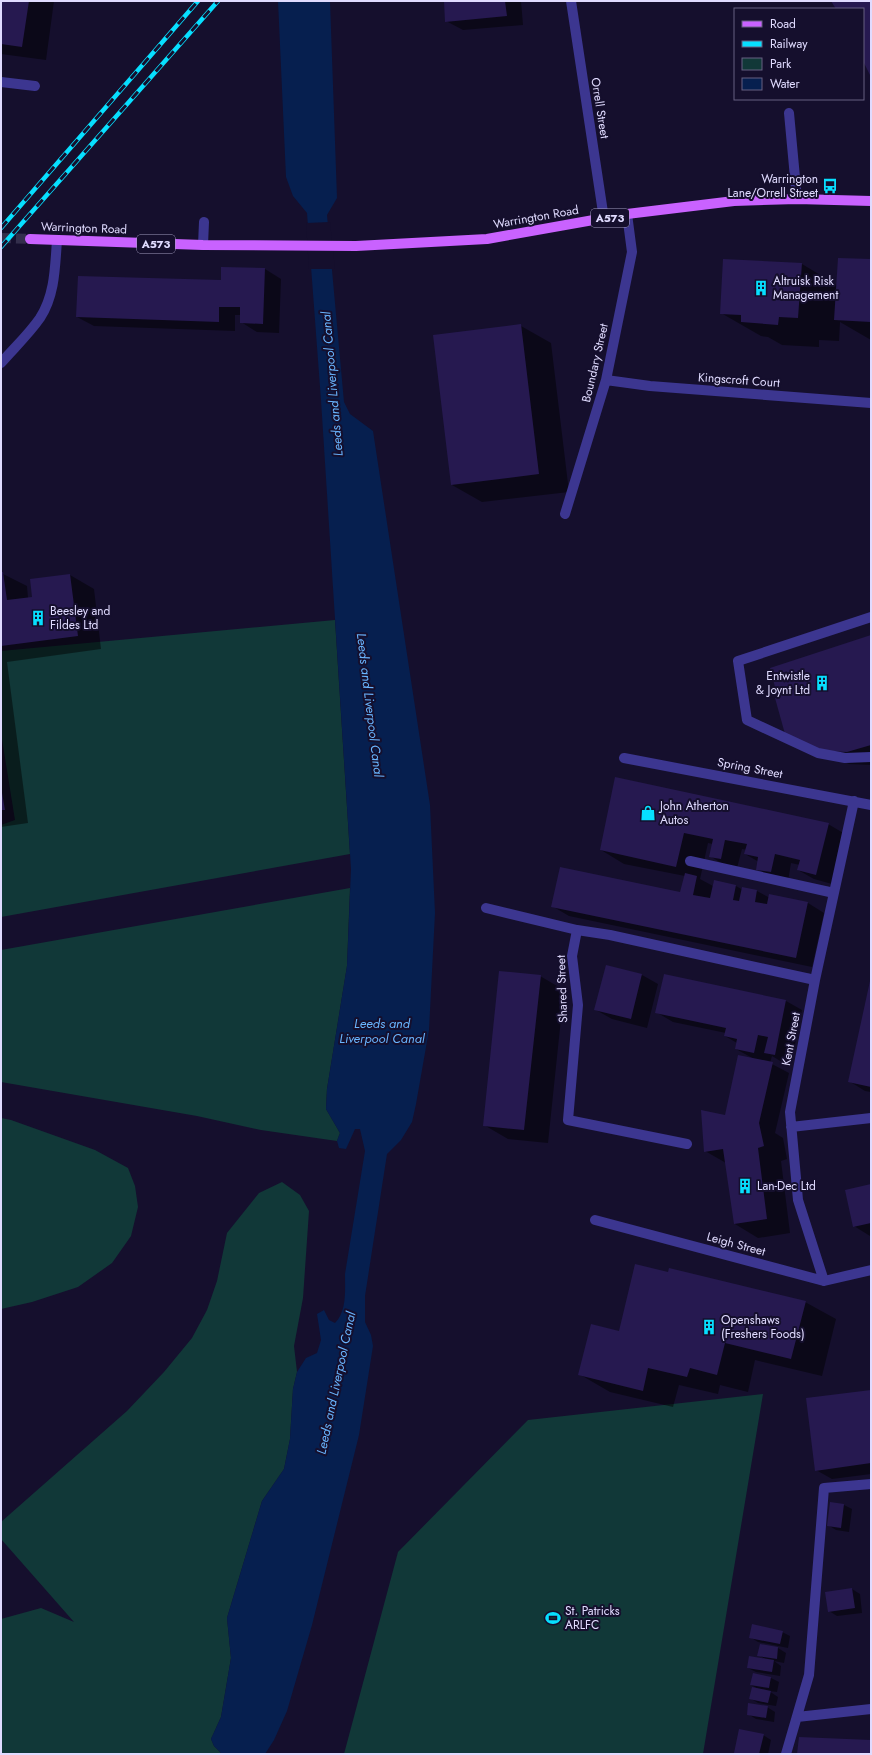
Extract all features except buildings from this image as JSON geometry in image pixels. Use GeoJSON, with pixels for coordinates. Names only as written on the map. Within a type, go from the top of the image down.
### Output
{"type":"FeatureCollection","features":[{"type":"Feature","properties":{"kind":"main road","name":"Warrington Road"},"geometry":{"type":"LineString","coordinates":[[30,239],[282,247],[349,246],[487,239],[627,214],[734,201],[797,199],[871,201]]}},
{"type":"Feature","properties":{"kind":"street","name":"Orrell Street"},"geometry":{"type":"LineString","coordinates":[[571,1],[604,219]]}},
{"type":"Feature","properties":{"kind":"street"},"geometry":{"type":"LineString","coordinates":[[1,82],[34,86]]}},
{"type":"Feature","properties":{"kind":"street"},"geometry":{"type":"LineString","coordinates":[[789,112],[797,199]]}},
{"type":"Feature","properties":{"kind":"street","name":"Boundary Street"},"geometry":{"type":"LineString","coordinates":[[566,514],[606,380],[632,252],[627,214]]}},
{"type":"Feature","properties":{"kind":"street"},"geometry":{"type":"LineString","coordinates":[[202,245],[204,222]]}},
{"type":"Feature","properties":{"kind":"street"},"geometry":{"type":"LineString","coordinates":[[1,363],[40,318],[49,298],[55,277],[57,240]]}},
{"type":"Feature","properties":{"kind":"street","name":"Kingscroft Court"},"geometry":{"type":"LineString","coordinates":[[606,380],[650,386],[871,403]]}},
{"type":"Feature","properties":{"kind":"street"},"geometry":{"type":"LineString","coordinates":[[871,617],[738,660],[747,720],[818,753],[845,758],[871,757]]}},
{"type":"Feature","properties":{"kind":"street","name":"Spring Street"},"geometry":{"type":"LineString","coordinates":[[624,758],[871,805]]}},
{"type":"Feature","properties":{"kind":"street","name":"Kent Street"},"geometry":{"type":"LineString","coordinates":[[824,1281],[798,1200],[790,1112],[815,980],[854,801]]}},
{"type":"Feature","properties":{"kind":"street"},"geometry":{"type":"LineString","coordinates":[[690,861],[834,893]]}},
{"type":"Feature","properties":{"kind":"street"},"geometry":{"type":"LineString","coordinates":[[486,908],[577,930],[610,935],[815,980]]}},
{"type":"Feature","properties":{"kind":"street","name":"Shared Street"},"geometry":{"type":"LineString","coordinates":[[577,930],[572,956],[578,1005],[568,1120],[687,1144]]}},
{"type":"Feature","properties":{"kind":"street"},"geometry":{"type":"LineString","coordinates":[[792,1127],[871,1118]]}},
{"type":"Feature","properties":{"kind":"street","name":"Leigh Street"},"geometry":{"type":"LineString","coordinates":[[595,1220],[824,1281],[871,1270]]}},
{"type":"Feature","properties":{"kind":"street"},"geometry":{"type":"LineString","coordinates":[[786,1754],[809,1675],[824,1488],[871,1484]]}},
{"type":"Feature","properties":{"kind":"street"},"geometry":{"type":"LineString","coordinates":[[797,1717],[871,1709]]}},
{"type":"Feature","properties":{"kind":"green space"},"geometry":{"type":"Polygon","coordinates":[[[335,620],[350,854],[1,917],[1,825],[15,820],[1,733],[1,651],[335,620]]]}},
{"type":"Feature","properties":{"kind":"green space"},"geometry":{"type":"Polygon","coordinates":[[[350,888],[347,966],[327,1089],[326,1109],[340,1133],[337,1141],[261,1130],[197,1116],[1,1082],[1,950],[350,888]]]}},
{"type":"Feature","properties":{"kind":"green space"},"geometry":{"type":"Polygon","coordinates":[[[1,1118],[11,1120],[95,1150],[128,1168],[135,1186],[138,1207],[131,1236],[112,1263],[78,1287],[32,1302],[1,1309],[1,1118]]]}},
{"type":"Feature","properties":{"kind":"green space"},"geometry":{"type":"Polygon","coordinates":[[[282,1182],[300,1195],[309,1211],[303,1298],[294,1346],[297,1372],[293,1389],[290,1439],[284,1469],[262,1501],[227,1618],[231,1658],[221,1717],[211,1739],[214,1746],[222,1754],[1,1754],[1,1619],[41,1608],[74,1622],[1,1539],[1,1522],[127,1411],[164,1372],[192,1338],[207,1310],[217,1281],[227,1233],[259,1193],[282,1182]]]}},
{"type":"Feature","properties":{"kind":"green space","name":"St. Patricks ARLFC"},"geometry":{"type":"Polygon","coordinates":[[[763,1394],[703,1754],[344,1754],[398,1552],[528,1420],[763,1394]]]}},
{"type":"Feature","properties":{"kind":"water","name":"Leeds and Liverpool Canal"},"geometry":{"type":"Polygon","coordinates":[[[278,1],[330,1],[337,198],[327,215],[344,402],[350,414],[373,431],[430,805],[435,913],[429,1030],[412,1122],[401,1140],[387,1154],[365,1296],[365,1322],[371,1335],[373,1346],[359,1435],[312,1625],[287,1711],[274,1740],[265,1754],[222,1754],[214,1746],[211,1739],[221,1717],[231,1658],[227,1618],[262,1501],[284,1469],[290,1439],[293,1389],[297,1372],[306,1358],[317,1353],[321,1340],[317,1314],[324,1310],[329,1320],[335,1323],[342,1313],[345,1293],[345,1274],[365,1151],[360,1129],[355,1129],[346,1149],[339,1148],[337,1141],[340,1133],[326,1109],[327,1089],[347,966],[351,869],[321,400],[307,213],[293,196],[286,177],[278,1]]]}},
{"type":"Feature","properties":{"kind":"pier"},"geometry":{"type":"Polygon","coordinates":[[[330,222],[335,269],[309,269],[306,223],[330,222]]]}},
{"type":"Feature","properties":{"kind":"tunnel"},"geometry":{"type":"LineString","coordinates":[[1,238],[30,239]]}},
{"type":"Feature","properties":{"kind":"railway"},"geometry":{"type":"LineString","coordinates":[[1,228],[198,1]]}},
{"type":"Feature","properties":{"kind":"railway"},"geometry":{"type":"LineString","coordinates":[[1,247],[218,1]]}},
{"type":"Feature","properties":{"kind":"place","name":"Warrington Lane/Orrell Street"},"geometry":{"type":"Point","coordinates":[830,186]}},
{"type":"Feature","properties":{"kind":"place","name":"Altruisk Risk Management"},"geometry":{"type":"Point","coordinates":[761,288]}},
{"type":"Feature","properties":{"kind":"place","name":"Beesley and Fildes Ltd"},"geometry":{"type":"Point","coordinates":[38,618]}},
{"type":"Feature","properties":{"kind":"place","name":"Entwistle & Joynt Ltd"},"geometry":{"type":"Point","coordinates":[822,683]}},
{"type":"Feature","properties":{"kind":"place","name":"John Atherton Autos"},"geometry":{"type":"Point","coordinates":[648,813]}},
{"type":"Feature","properties":{"kind":"place","name":"Lan-Dec Ltd"},"geometry":{"type":"Point","coordinates":[745,1186]}},
{"type":"Feature","properties":{"kind":"place","name":"Openshaws (Freshers Foods)"},"geometry":{"type":"Point","coordinates":[709,1327]}},
{"type":"Feature","properties":{"kind":"place","name":"St. Patricks ARLFC"},"geometry":{"type":"Point","coordinates":[553,1618]}}]}
